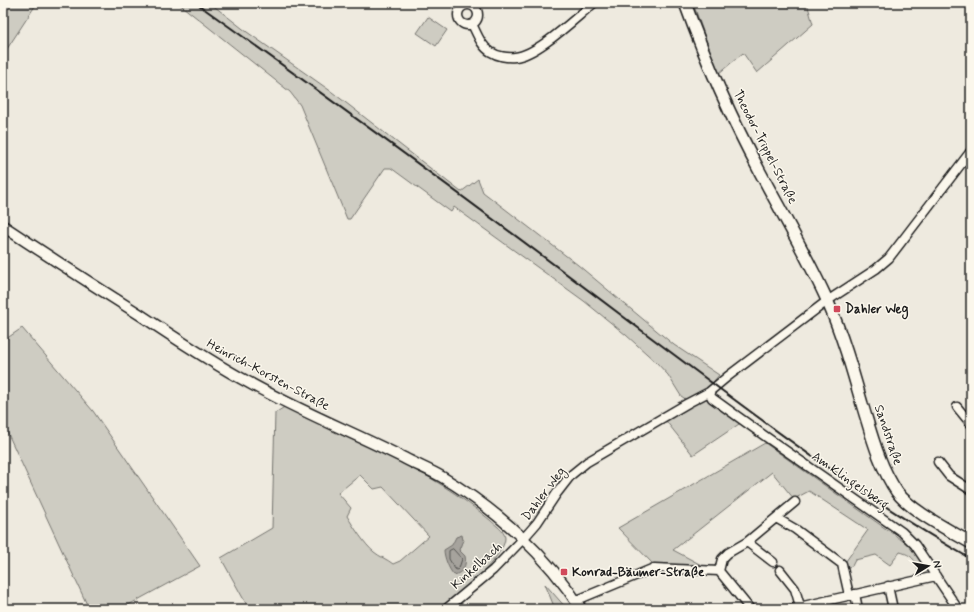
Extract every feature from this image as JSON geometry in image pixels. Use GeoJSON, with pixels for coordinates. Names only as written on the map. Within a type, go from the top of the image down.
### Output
{"type":"FeatureCollection","features":[{"type":"Feature","properties":{"kind":"main road","name":"Theodor-Trippel-Straße"},"geometry":{"type":"LineString","coordinates":[[685,3],[715,81],[760,172],[796,237],[827,301]]}},
{"type":"Feature","properties":{"kind":"main road","name":"Sandstraße"},"geometry":{"type":"LineString","coordinates":[[827,301],[849,361],[870,432],[889,479],[900,496],[911,507],[971,543]]}},
{"type":"Feature","properties":{"kind":"street"},"geometry":{"type":"LineString","coordinates":[[472,24],[481,41],[491,52],[503,57],[516,57],[527,54],[544,44],[594,3]]}},
{"type":"Feature","properties":{"kind":"street"},"geometry":{"type":"LineString","coordinates":[[467,4],[479,6],[477,20],[472,24],[464,23],[459,18],[458,14],[461,8],[467,4]]}},
{"type":"Feature","properties":{"kind":"street","name":"Dahler Weg"},"geometry":{"type":"LineString","coordinates":[[524,539],[571,475],[587,462],[709,392],[827,301],[876,269],[889,258],[971,151]]}},
{"type":"Feature","properties":{"kind":"street","name":"Heinrich-Korsten-Straße"},"geometry":{"type":"LineString","coordinates":[[3,226],[203,356],[246,382],[440,476],[481,503],[524,539],[555,573],[579,605]]}},
{"type":"Feature","properties":{"kind":"street","name":"Am Klingelsberg"},"geometry":{"type":"LineString","coordinates":[[709,392],[712,398],[902,532],[915,545],[958,609]]}},
{"type":"Feature","properties":{"kind":"street"},"geometry":{"type":"LineString","coordinates":[[957,407],[971,424]]}},
{"type":"Feature","properties":{"kind":"street"},"geometry":{"type":"LineString","coordinates":[[938,462],[949,476],[971,490]]}},
{"type":"Feature","properties":{"kind":"street"},"geometry":{"type":"LineString","coordinates":[[719,572],[722,560],[728,553],[747,542],[796,502]]}},
{"type":"Feature","properties":{"kind":"street"},"geometry":{"type":"LineString","coordinates":[[776,518],[795,529],[842,564],[858,609]]}},
{"type":"Feature","properties":{"kind":"street","name":"Kinkelbach"},"geometry":{"type":"LineString","coordinates":[[446,609],[493,570],[524,539]]}},
{"type":"Feature","properties":{"kind":"street"},"geometry":{"type":"LineString","coordinates":[[747,542],[773,562]]}},
{"type":"Feature","properties":{"kind":"street"},"geometry":{"type":"LineString","coordinates":[[579,605],[588,595],[654,568],[719,572],[750,609]]}},
{"type":"Feature","properties":{"kind":"street"},"geometry":{"type":"LineString","coordinates":[[780,570],[795,589],[800,606]]}},
{"type":"Feature","properties":{"kind":"street"},"geometry":{"type":"LineString","coordinates":[[790,609],[800,606],[816,606],[888,586],[936,576]]}},
{"type":"Feature","properties":{"kind":"street"},"geometry":{"type":"LineString","coordinates":[[888,586],[893,609]]}},
{"type":"Feature","properties":{"kind":"shaded area"},"geometry":{"type":"Polygon","coordinates":[[[3,3],[37,3],[3,55],[3,3]]]}},
{"type":"Feature","properties":{"kind":"shaded area"},"geometry":{"type":"Polygon","coordinates":[[[178,3],[210,3],[247,32],[332,92],[461,192],[478,179],[483,192],[578,265],[674,345],[719,375],[706,391],[687,400],[681,396],[668,375],[657,363],[626,335],[584,301],[454,207],[451,212],[391,168],[385,168],[350,219],[347,219],[300,105],[290,92],[178,3]]]}},
{"type":"Feature","properties":{"kind":"shaded area"},"geometry":{"type":"Polygon","coordinates":[[[693,3],[807,3],[813,24],[757,73],[743,53],[718,74],[693,3]]]}},
{"type":"Feature","properties":{"kind":"shaded area"},"geometry":{"type":"Polygon","coordinates":[[[428,17],[447,30],[436,46],[417,33],[428,17]]]}},
{"type":"Feature","properties":{"kind":"shaded area"},"geometry":{"type":"Polygon","coordinates":[[[22,328],[93,411],[200,566],[121,609],[89,609],[3,423],[3,341],[22,328]]]}},
{"type":"Feature","properties":{"kind":"shaded area"},"geometry":{"type":"Polygon","coordinates":[[[706,396],[742,422],[693,455],[666,421],[706,396]]]}},
{"type":"Feature","properties":{"kind":"shaded area"},"geometry":{"type":"Polygon","coordinates":[[[286,406],[339,430],[418,470],[467,502],[502,531],[505,538],[498,554],[490,565],[445,609],[249,609],[221,558],[272,528],[275,413],[286,406]],[[360,475],[338,493],[351,508],[347,516],[363,540],[374,552],[393,564],[400,561],[429,536],[383,487],[374,489],[360,475]]]}},
{"type":"Feature","properties":{"kind":"shaded area"},"geometry":{"type":"Polygon","coordinates":[[[765,443],[910,546],[930,575],[920,578],[912,558],[900,552],[890,565],[876,555],[855,560],[852,566],[844,568],[843,562],[846,561],[868,530],[809,491],[794,499],[772,472],[673,550],[707,568],[653,564],[618,528],[765,443]]]}},
{"type":"Feature","properties":{"kind":"shaded area"},"geometry":{"type":"Polygon","coordinates":[[[545,584],[567,609],[555,609],[545,584]]]}},
{"type":"Feature","properties":{"kind":"water"},"geometry":{"type":"Polygon","coordinates":[[[462,535],[463,540],[459,550],[465,556],[464,568],[454,575],[447,563],[444,550],[452,545],[456,537],[462,535]]]}},
{"type":"Feature","properties":{"kind":"railway"},"geometry":{"type":"LineString","coordinates":[[196,3],[416,162],[715,386],[799,447],[883,505],[971,559]]}},
{"type":"Feature","properties":{"kind":"place","name":"Dahler Weg"},"geometry":{"type":"Point","coordinates":[837,309]}},
{"type":"Feature","properties":{"kind":"place","name":"Konrad-Bäumer-Straße"},"geometry":{"type":"Point","coordinates":[564,572]}}]}
